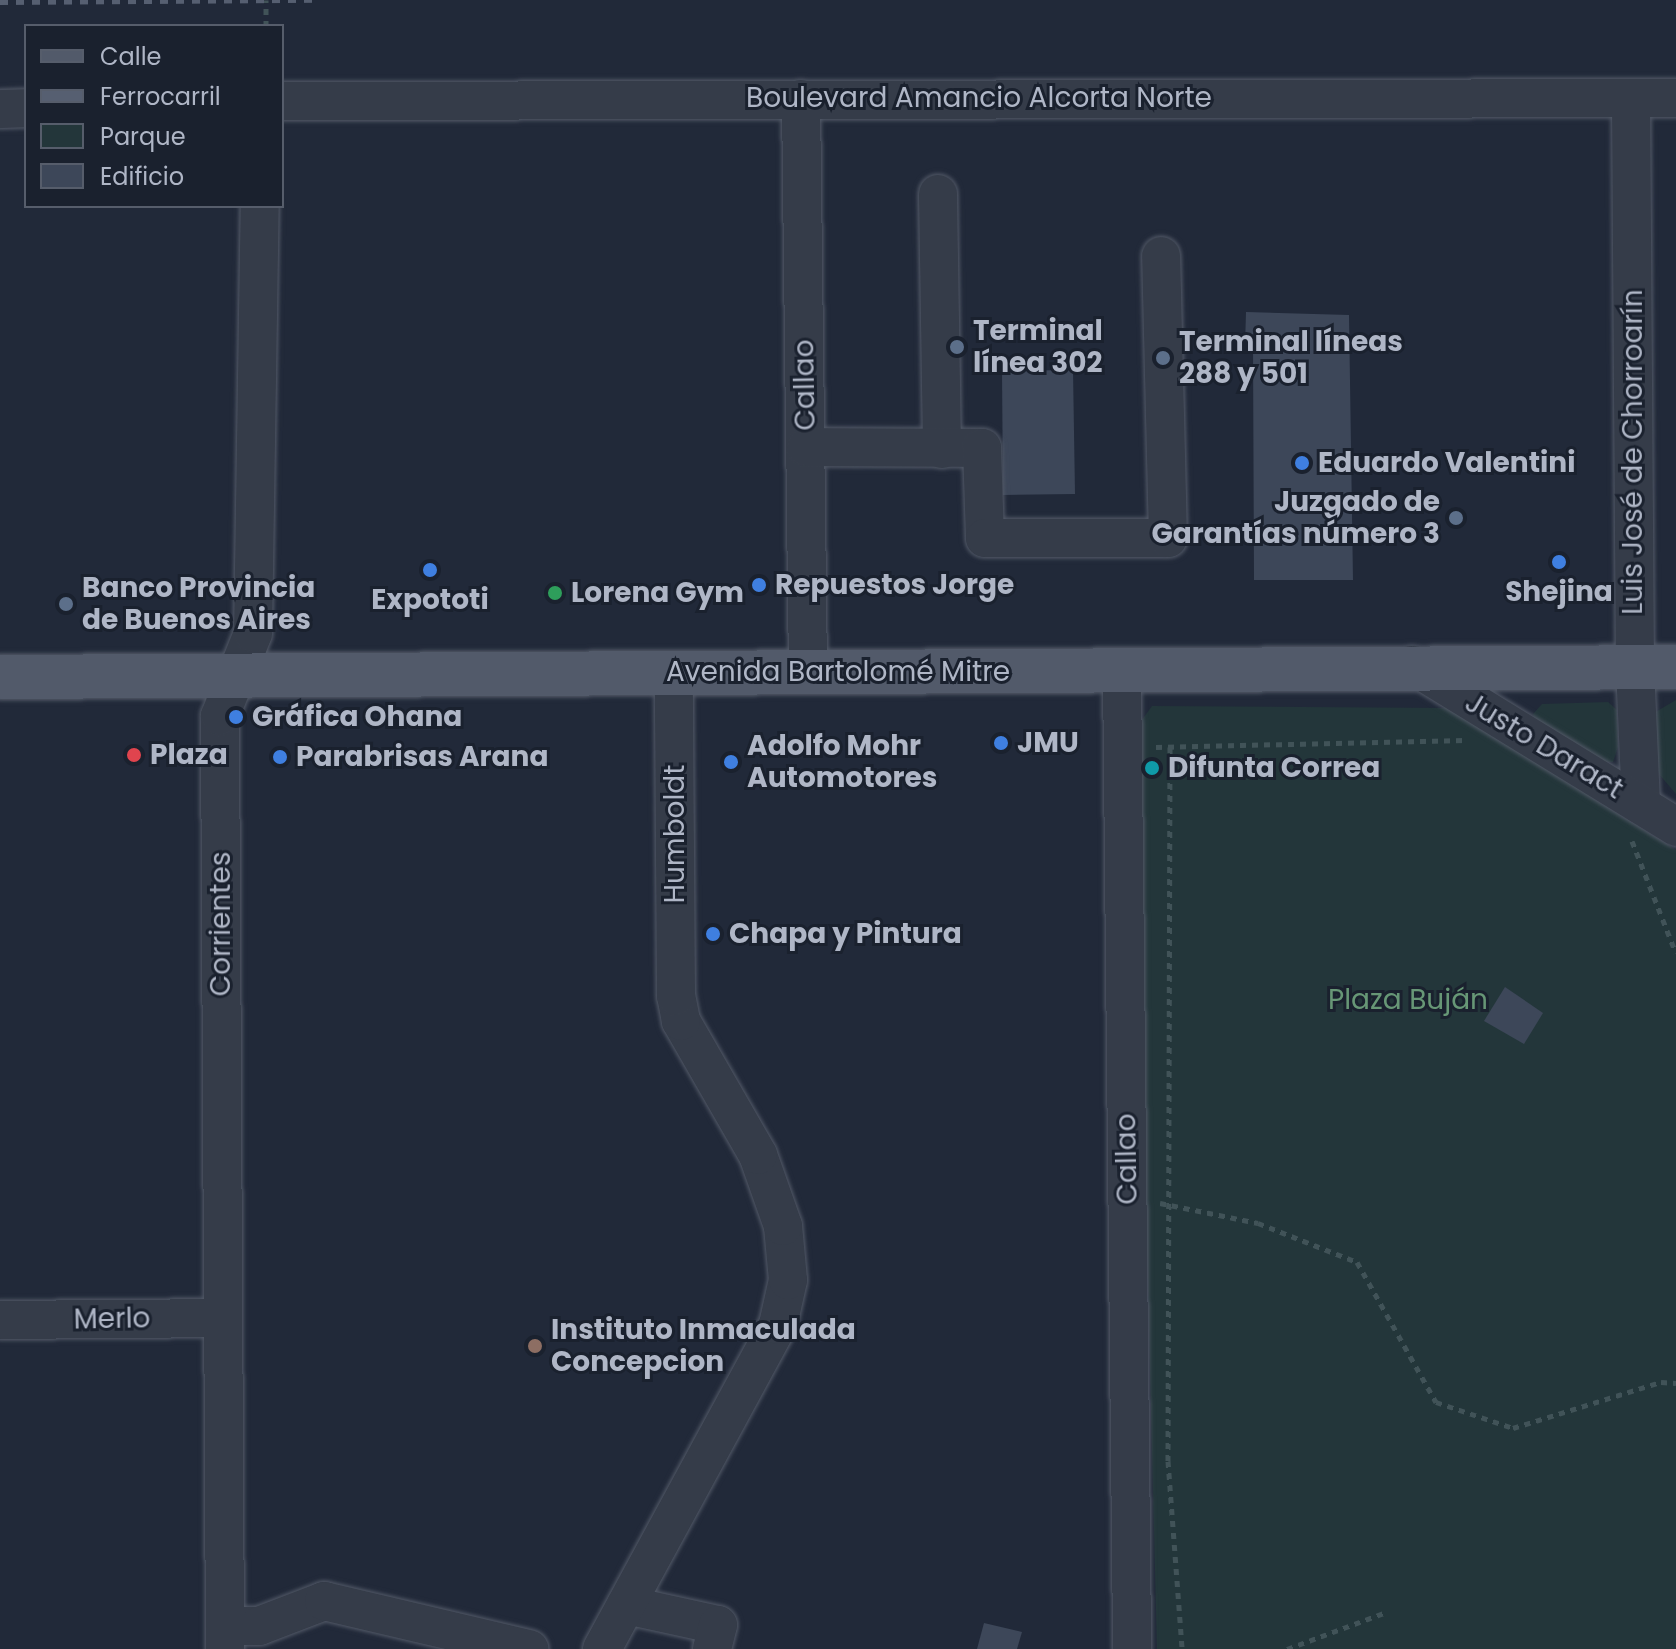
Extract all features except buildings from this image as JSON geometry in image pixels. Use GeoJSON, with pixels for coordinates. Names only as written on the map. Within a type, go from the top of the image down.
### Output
{"type":"FeatureCollection","features":[{"type":"Feature","properties":{"kind":"main road","name":"Avenida Bartolomé Mitre"},"geometry":{"type":"LineString","coordinates":[[0,677],[1122,670],[1412,665],[1656,667]]}},
{"type":"Feature","properties":{"kind":"street","name":"Boulevard Amancio Alcorta Norte"},"geometry":{"type":"LineString","coordinates":[[284,101],[1676,98]]}},
{"type":"Feature","properties":{"kind":"street","name":"Callao"},"geometry":{"type":"LineString","coordinates":[[801,99],[808,672]]}},
{"type":"Feature","properties":{"kind":"street","name":"Luis José de Chorroarín"},"geometry":{"type":"LineString","coordinates":[[1631,99],[1656,667],[1635,819]]}},
{"type":"Feature","properties":{"kind":"street"},"geometry":{"type":"LineString","coordinates":[[0,109],[24,108]]}},
{"type":"Feature","properties":{"kind":"street"},"geometry":{"type":"LineString","coordinates":[[938,194],[942,449]]}},
{"type":"Feature","properties":{"kind":"street","name":"Corrientes"},"geometry":{"type":"LineString","coordinates":[[225,1638],[220,716],[253,633],[260,208]]}},
{"type":"Feature","properties":{"kind":"street"},"geometry":{"type":"LineString","coordinates":[[806,447],[982,448],[985,538],[1168,538],[1161,256]]}},
{"type":"Feature","properties":{"kind":"street","name":"Justo Daract"},"geometry":{"type":"LineString","coordinates":[[1412,665],[1635,819],[1676,827]]}},
{"type":"Feature","properties":{"kind":"street","name":"Callao"},"geometry":{"type":"LineString","coordinates":[[1122,670],[1132,1649]]}},
{"type":"Feature","properties":{"kind":"street","name":"Humboldt"},"geometry":{"type":"LineString","coordinates":[[602,1649],[778,1325],[788,1280],[783,1226],[758,1155],[681,1021],[676,996],[674,673]]}},
{"type":"Feature","properties":{"kind":"street","name":"Merlo"},"geometry":{"type":"LineString","coordinates":[[0,1320],[223,1318]]}},
{"type":"Feature","properties":{"kind":"street"},"geometry":{"type":"LineString","coordinates":[[225,1638],[324,1601],[529,1649]]}},
{"type":"Feature","properties":{"kind":"street"},"geometry":{"type":"LineString","coordinates":[[626,1605],[718,1625],[712,1649]]}},
{"type":"Feature","properties":{"kind":"path"},"geometry":{"type":"LineString","coordinates":[[266,0],[266,24]]}},
{"type":"Feature","properties":{"kind":"path"},"geometry":{"type":"LineString","coordinates":[[1122,748],[1466,740],[1479,748]]}},
{"type":"Feature","properties":{"kind":"path"},"geometry":{"type":"LineString","coordinates":[[1170,747],[1168,1461],[1182,1649]]}},
{"type":"Feature","properties":{"kind":"path"},"geometry":{"type":"LineString","coordinates":[[1635,819],[1676,953]]}},
{"type":"Feature","properties":{"kind":"path"},"geometry":{"type":"LineString","coordinates":[[1171,1205],[1258,1223],[1357,1262],[1436,1402],[1513,1428],[1661,1382],[1676,1383]]}},
{"type":"Feature","properties":{"kind":"path"},"geometry":{"type":"LineString","coordinates":[[1287,1649],[1384,1613]]}},
{"type":"Feature","properties":{"kind":"green space"},"geometry":{"type":"Polygon","coordinates":[[[1676,700],[1676,794],[1652,766],[1652,714],[1676,700]]]}},
{"type":"Feature","properties":{"kind":"green space"},"geometry":{"type":"Polygon","coordinates":[[[1608,702],[1617,710],[1618,747],[1613,762],[1593,762],[1538,728],[1533,714],[1542,704],[1608,702]]]}},
{"type":"Feature","properties":{"kind":"green space","name":"Plaza Buján"},"geometry":{"type":"Polygon","coordinates":[[[1152,706],[1448,708],[1676,850],[1676,1649],[1157,1649],[1134,731],[1152,706]]]}},
{"type":"Feature","properties":{"kind":"railway"},"geometry":{"type":"LineString","coordinates":[[0,2],[316,0]]}},
{"type":"Feature","properties":{"kind":"place","name":"Terminal línea 302"},"geometry":{"type":"Point","coordinates":[957,347]}},
{"type":"Feature","properties":{"kind":"place","name":"Terminal líneas 288 y 501"},"geometry":{"type":"Point","coordinates":[1163,358]}},
{"type":"Feature","properties":{"kind":"place","name":"Eduardo Valentini"},"geometry":{"type":"Point","coordinates":[1302,463]}},
{"type":"Feature","properties":{"kind":"place","name":"Juzgado de Garantías número 3"},"geometry":{"type":"Point","coordinates":[1456,518]}},
{"type":"Feature","properties":{"kind":"place","name":"Shejina"},"geometry":{"type":"Point","coordinates":[1559,562]}},
{"type":"Feature","properties":{"kind":"place","name":"Expototi"},"geometry":{"type":"Point","coordinates":[430,570]}},
{"type":"Feature","properties":{"kind":"place","name":"Repuestos Jorge"},"geometry":{"type":"Point","coordinates":[759,585]}},
{"type":"Feature","properties":{"kind":"place","name":"Lorena Gym"},"geometry":{"type":"Point","coordinates":[555,593]}},
{"type":"Feature","properties":{"kind":"place","name":"Banco Provincia de Buenos Aires"},"geometry":{"type":"Point","coordinates":[66,604]}},
{"type":"Feature","properties":{"kind":"place","name":"Gráfica Ohana"},"geometry":{"type":"Point","coordinates":[236,717]}},
{"type":"Feature","properties":{"kind":"place","name":"JMU"},"geometry":{"type":"Point","coordinates":[1001,743]}},
{"type":"Feature","properties":{"kind":"place","name":"Plaza"},"geometry":{"type":"Point","coordinates":[134,755]}},
{"type":"Feature","properties":{"kind":"place","name":"Parabrisas Arana"},"geometry":{"type":"Point","coordinates":[280,757]}},
{"type":"Feature","properties":{"kind":"place","name":"Adolfo Mohr Automotores"},"geometry":{"type":"Point","coordinates":[731,762]}},
{"type":"Feature","properties":{"kind":"place","name":"Difunta Correa"},"geometry":{"type":"Point","coordinates":[1152,768]}},
{"type":"Feature","properties":{"kind":"place","name":"Chapa y Pintura"},"geometry":{"type":"Point","coordinates":[713,934]}},
{"type":"Feature","properties":{"kind":"place","name":"Instituto Inmaculada Concepcion"},"geometry":{"type":"Point","coordinates":[535,1346]}}]}
